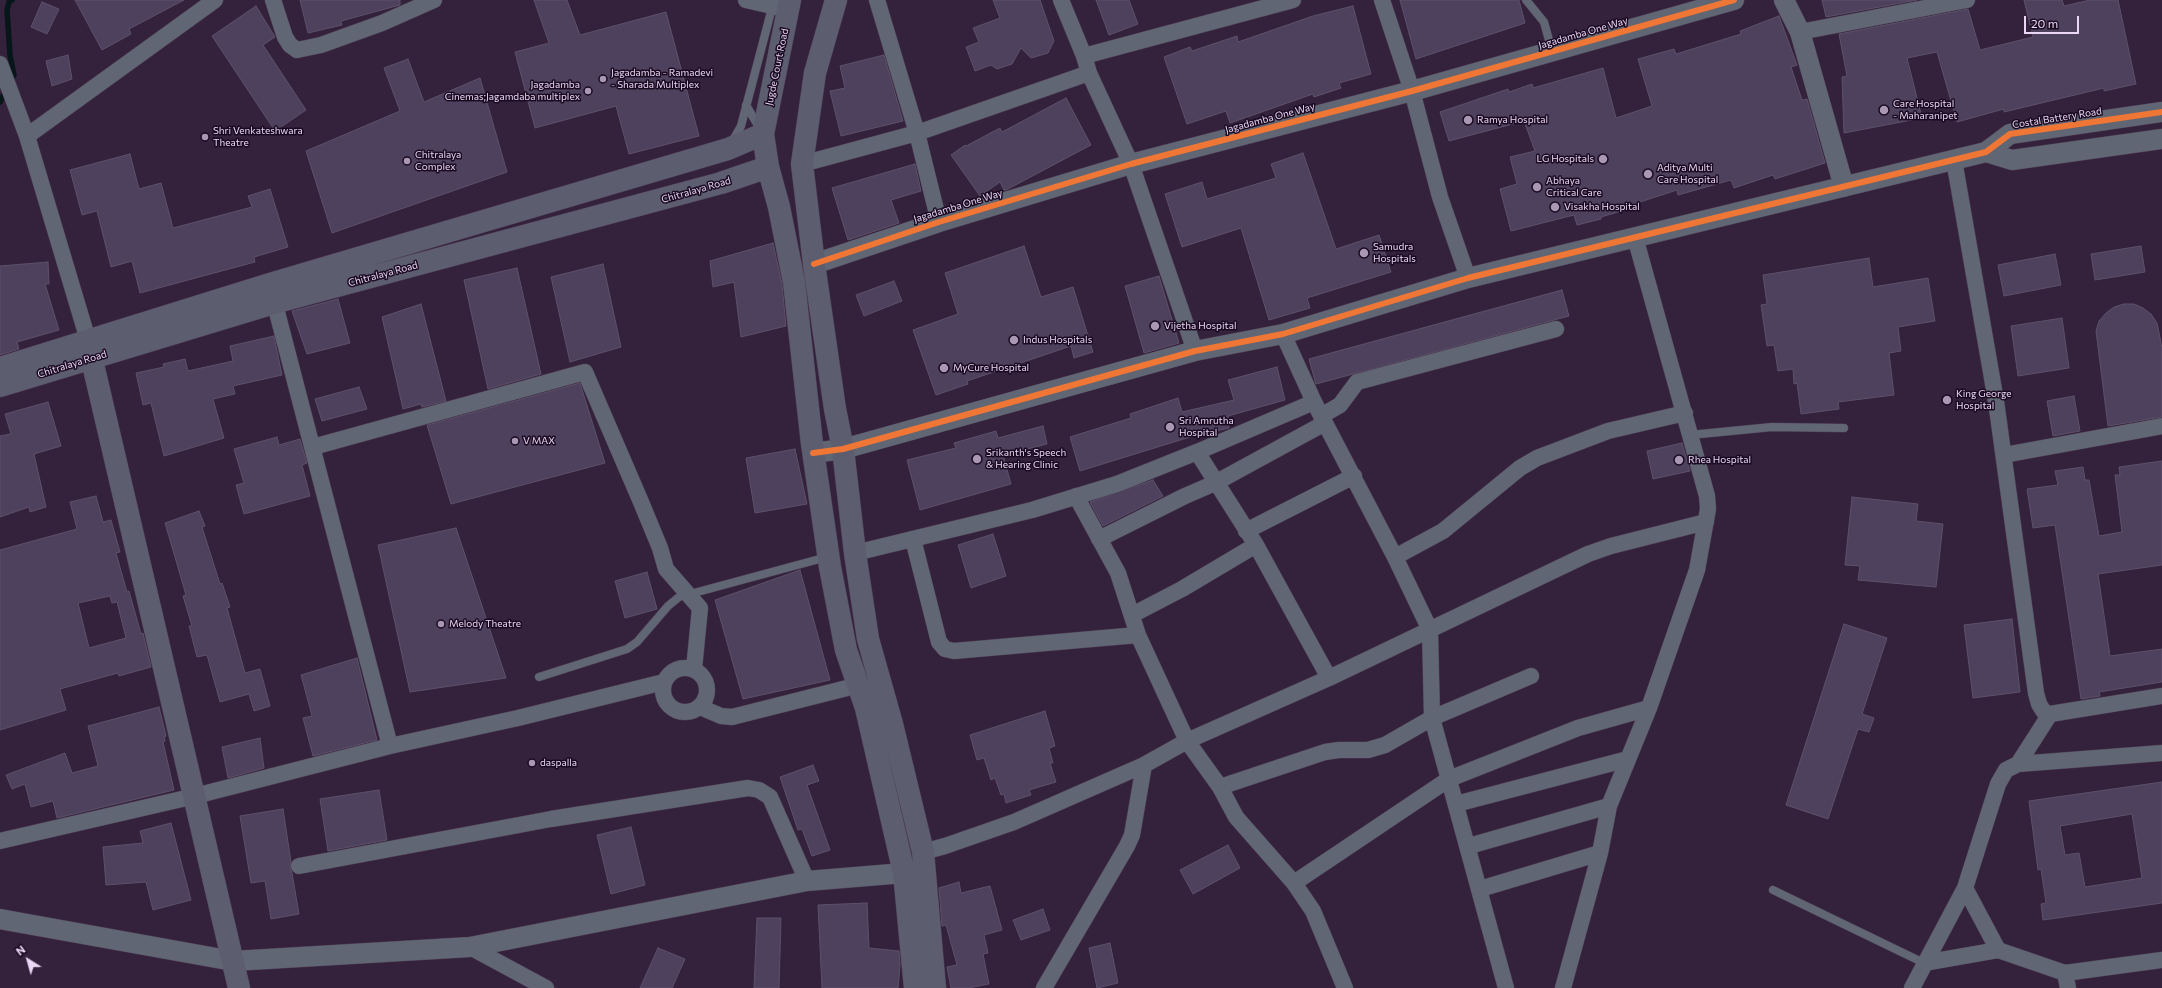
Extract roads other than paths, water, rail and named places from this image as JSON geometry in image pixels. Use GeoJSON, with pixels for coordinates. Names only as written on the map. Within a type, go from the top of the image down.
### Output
{"type":"FeatureCollection","features":[{"type":"Feature","properties":{"kind":"main road"},"geometry":{"type":"LineString","coordinates":[[836,0],[815,73],[802,164],[814,264],[838,427],[843,449],[855,553],[868,639],[892,724],[923,852],[934,988]]}},
{"type":"Feature","properties":{"kind":"main road","name":"Jugde Court Road"},"geometry":{"type":"LineString","coordinates":[[763,134],[782,4]]}},
{"type":"Feature","properties":{"kind":"main road"},"geometry":{"type":"LineString","coordinates":[[763,134],[768,167],[779,207],[794,282],[811,432],[829,557],[846,650],[866,708],[904,873],[915,988]]}},
{"type":"Feature","properties":{"kind":"main road","name":"Chitralaya Road"},"geometry":{"type":"LineString","coordinates":[[0,368],[90,349],[272,294],[728,149],[763,134]]}},
{"type":"Feature","properties":{"kind":"main road","name":"Chitralaya Road"},"geometry":{"type":"LineString","coordinates":[[272,294],[721,184],[768,167]]}},
{"type":"Feature","properties":{"kind":"main road"},"geometry":{"type":"LineString","coordinates":[[90,349],[239,988]]}},
{"type":"Feature","properties":{"kind":"main road","name":"Chitralaya Road"},"geometry":{"type":"LineString","coordinates":[[0,386],[90,349]]}},
{"type":"Feature","properties":{"kind":"main road"},"geometry":{"type":"LineString","coordinates":[[811,432],[838,427]]}},
{"type":"Feature","properties":{"kind":"street"},"geometry":{"type":"LineString","coordinates":[[27,136],[215,0]]}},
{"type":"Feature","properties":{"kind":"street"},"geometry":{"type":"LineString","coordinates":[[273,0],[285,37],[290,45],[297,50],[321,45],[382,23],[434,0]]}},
{"type":"Feature","properties":{"kind":"street"},"geometry":{"type":"LineString","coordinates":[[746,0],[782,4]]}},
{"type":"Feature","properties":{"kind":"street"},"geometry":{"type":"LineString","coordinates":[[877,0],[917,133],[939,222]]}},
{"type":"Feature","properties":{"kind":"street"},"geometry":{"type":"LineString","coordinates":[[1061,0],[1084,56],[1089,73],[1131,164],[1195,351]]}},
{"type":"Feature","properties":{"kind":"street"},"geometry":{"type":"LineString","coordinates":[[1084,56],[1293,0]]}},
{"type":"Feature","properties":{"kind":"street"},"geometry":{"type":"LineString","coordinates":[[1382,0],[1412,91],[1440,197],[1468,278]]}},
{"type":"Feature","properties":{"kind":"street","name":"Jagadamba One Way"},"geometry":{"type":"LineString","coordinates":[[814,264],[939,222],[1131,164],[1412,91],[1734,0]]}},
{"type":"Feature","properties":{"kind":"street"},"geometry":{"type":"LineString","coordinates":[[1784,0],[1800,32],[1844,187]]}},
{"type":"Feature","properties":{"kind":"street"},"geometry":{"type":"LineString","coordinates":[[1800,32],[1967,0]]}},
{"type":"Feature","properties":{"kind":"street"},"geometry":{"type":"LineString","coordinates":[[2,69],[27,136],[90,349]]}},
{"type":"Feature","properties":{"kind":"street"},"geometry":{"type":"LineString","coordinates":[[802,164],[917,133],[1089,73]]}},
{"type":"Feature","properties":{"kind":"street","name":"Costal Battery Road"},"geometry":{"type":"LineString","coordinates":[[814,453],[843,449],[1195,351],[1283,334],[1468,278],[1986,152],[2010,134],[2162,112]]}},
{"type":"Feature","properties":{"kind":"street"},"geometry":{"type":"LineString","coordinates":[[1986,152],[2012,160],[2162,139]]}},
{"type":"Feature","properties":{"kind":"street"},"geometry":{"type":"LineString","coordinates":[[1954,160],[1996,402],[2036,693],[2042,709],[2050,714],[2162,696]]}},
{"type":"Feature","properties":{"kind":"street"},"geometry":{"type":"LineString","coordinates":[[1563,988],[1600,853],[1609,806],[1649,708],[1697,570],[1706,522],[1707,496],[1635,237]]}},
{"type":"Feature","properties":{"kind":"street"},"geometry":{"type":"LineString","coordinates":[[272,294],[390,746]]}},
{"type":"Feature","properties":{"kind":"street"},"geometry":{"type":"LineString","coordinates":[[855,553],[1032,510],[1117,484],[1197,452],[1320,413],[1340,405],[1357,382],[1556,329]]}},
{"type":"Feature","properties":{"kind":"street"},"geometry":{"type":"LineString","coordinates":[[1283,334],[1320,413],[1395,556],[1430,630],[1432,718],[1506,988]]}},
{"type":"Feature","properties":{"kind":"street"},"geometry":{"type":"LineString","coordinates":[[313,447],[585,372],[660,548],[666,569],[700,608],[694,669]]}},
{"type":"Feature","properties":{"kind":"street"},"geometry":{"type":"LineString","coordinates":[[1099,539],[1185,496],[1215,483],[1320,413]]}},
{"type":"Feature","properties":{"kind":"street"},"geometry":{"type":"LineString","coordinates":[[1395,556],[1443,531],[1520,468],[1536,458],[1608,431],[1684,413]]}},
{"type":"Feature","properties":{"kind":"street"},"geometry":{"type":"LineString","coordinates":[[2004,455],[2162,426]]}},
{"type":"Feature","properties":{"kind":"street"},"geometry":{"type":"LineString","coordinates":[[1197,452],[1215,483],[1256,546],[1329,678]]}},
{"type":"Feature","properties":{"kind":"street"},"geometry":{"type":"LineString","coordinates":[[1246,531],[1354,476]]}},
{"type":"Feature","properties":{"kind":"street"},"geometry":{"type":"LineString","coordinates":[[1076,496],[1118,573],[1138,635],[1187,740],[1220,787],[1236,817],[1294,883],[1313,911],[1345,988]]}},
{"type":"Feature","properties":{"kind":"street"},"geometry":{"type":"LineString","coordinates":[[923,852],[946,846],[1014,822],[1144,765],[1187,740],[1329,678],[1588,554],[1611,546],[1706,522]]}},
{"type":"Feature","properties":{"kind":"street"},"geometry":{"type":"LineString","coordinates":[[913,539],[939,642],[946,649],[954,651],[1138,635]]}},
{"type":"Feature","properties":{"kind":"street"},"geometry":{"type":"LineString","coordinates":[[1132,615],[1182,589],[1256,546]]}},
{"type":"Feature","properties":{"kind":"street"},"geometry":{"type":"LineString","coordinates":[[700,707],[707,693],[707,685],[704,679],[694,669],[687,667],[673,671],[664,682],[663,696],[671,708],[686,712],[700,707],[721,716],[732,717],[859,685]]}},
{"type":"Feature","properties":{"kind":"street"},"geometry":{"type":"LineString","coordinates":[[1220,787],[1325,752],[1339,750],[1368,750],[1385,745],[1432,718],[1531,676]]}},
{"type":"Feature","properties":{"kind":"street"},"geometry":{"type":"LineString","coordinates":[[0,841],[195,796],[390,746],[518,718],[664,682]]}},
{"type":"Feature","properties":{"kind":"street"},"geometry":{"type":"LineString","coordinates":[[1294,883],[1449,779],[1578,728],[1649,708]]}},
{"type":"Feature","properties":{"kind":"street"},"geometry":{"type":"LineString","coordinates":[[2018,764],[2050,714]]}},
{"type":"Feature","properties":{"kind":"street"},"geometry":{"type":"LineString","coordinates":[[1912,988],[1965,888],[1998,784],[2006,770],[2018,764],[2162,753]]}},
{"type":"Feature","properties":{"kind":"street"},"geometry":{"type":"LineString","coordinates":[[1456,804],[1628,759]]}},
{"type":"Feature","properties":{"kind":"street"},"geometry":{"type":"LineString","coordinates":[[1044,988],[1132,835],[1144,765]]}},
{"type":"Feature","properties":{"kind":"street"},"geometry":{"type":"LineString","coordinates":[[299,866],[551,819],[748,788],[759,790],[770,797],[776,807],[807,881]]}},
{"type":"Feature","properties":{"kind":"street"},"geometry":{"type":"LineString","coordinates":[[1468,846],[1609,806]]}},
{"type":"Feature","properties":{"kind":"street"},"geometry":{"type":"LineString","coordinates":[[1480,889],[1600,853]]}},
{"type":"Feature","properties":{"kind":"street"},"geometry":{"type":"LineString","coordinates":[[0,919],[233,961],[470,947],[807,881],[904,873]]}},
{"type":"Feature","properties":{"kind":"street"},"geometry":{"type":"LineString","coordinates":[[1965,888],[1998,950]]}},
{"type":"Feature","properties":{"kind":"street"},"geometry":{"type":"LineString","coordinates":[[470,947],[546,988]]}},
{"type":"Feature","properties":{"kind":"street"},"geometry":{"type":"LineString","coordinates":[[1924,963],[1998,950],[2067,981],[2162,960]]}},
{"type":"Feature","properties":{"kind":"lane"},"geometry":{"type":"LineString","coordinates":[[1526,0],[1544,22],[1552,52]]}},
{"type":"Feature","properties":{"kind":"lane"},"geometry":{"type":"LineString","coordinates":[[728,149],[741,126],[746,105],[782,4]]}},
{"type":"Feature","properties":{"kind":"lane"},"geometry":{"type":"LineString","coordinates":[[746,105],[763,134]]}},
{"type":"Feature","properties":{"kind":"lane"},"geometry":{"type":"LineString","coordinates":[[1690,435],[1772,427],[1844,428]]}},
{"type":"Feature","properties":{"kind":"lane"},"geometry":{"type":"LineString","coordinates":[[539,677],[627,649],[637,642],[668,606],[679,597],[829,557]]}},
{"type":"Feature","properties":{"kind":"lane"},"geometry":{"type":"LineString","coordinates":[[1773,890],[1924,963]]}},
{"type":"Feature","properties":{"kind":"waterway"},"geometry":{"type":"LineString","coordinates":[[10,82],[14,75],[10,55],[7,10],[9,2],[12,0]]}},
{"type":"Feature","properties":{"kind":"waterway"},"geometry":{"type":"LineString","coordinates":[[0,102],[6,90]]}},
{"type":"Feature","properties":{"kind":"place","name":"Jagadamba - Ramadevi - Sharada Multiplex"},"geometry":{"type":"Point","coordinates":[603,79]}},
{"type":"Feature","properties":{"kind":"place","name":"Jagadamba Cinemas;Jagamdaba multiplex"},"geometry":{"type":"Point","coordinates":[588,91]}},
{"type":"Feature","properties":{"kind":"place","name":"Care Hospital - Maharanipet"},"geometry":{"type":"Point","coordinates":[1884,110]}},
{"type":"Feature","properties":{"kind":"place","name":"Ramya Hospital"},"geometry":{"type":"Point","coordinates":[1468,120]}},
{"type":"Feature","properties":{"kind":"place","name":"Shri Venkateshwara Theatre"},"geometry":{"type":"Point","coordinates":[205,137]}},
{"type":"Feature","properties":{"kind":"place","name":"LG Hospitals"},"geometry":{"type":"Point","coordinates":[1603,159]}},
{"type":"Feature","properties":{"kind":"place","name":"Chitralaya Complex"},"geometry":{"type":"Point","coordinates":[407,161]}},
{"type":"Feature","properties":{"kind":"place","name":"Aditya Multi Care Hospital"},"geometry":{"type":"Point","coordinates":[1648,174]}},
{"type":"Feature","properties":{"kind":"place","name":"Abhaya Critical Care"},"geometry":{"type":"Point","coordinates":[1537,187]}},
{"type":"Feature","properties":{"kind":"place","name":"Visakha Hospital"},"geometry":{"type":"Point","coordinates":[1555,207]}},
{"type":"Feature","properties":{"kind":"place","name":"Samudra Hospitals"},"geometry":{"type":"Point","coordinates":[1364,253]}},
{"type":"Feature","properties":{"kind":"place","name":"Vijetha Hospital"},"geometry":{"type":"Point","coordinates":[1155,326]}},
{"type":"Feature","properties":{"kind":"place","name":"Indus Hospitals"},"geometry":{"type":"Point","coordinates":[1014,340]}},
{"type":"Feature","properties":{"kind":"place","name":"MyCure Hospital"},"geometry":{"type":"Point","coordinates":[944,368]}},
{"type":"Feature","properties":{"kind":"place","name":"King George Hospital"},"geometry":{"type":"Point","coordinates":[1947,400]}},
{"type":"Feature","properties":{"kind":"place","name":"Sri Amrutha Hospital"},"geometry":{"type":"Point","coordinates":[1170,427]}},
{"type":"Feature","properties":{"kind":"place","name":"V MAX"},"geometry":{"type":"Point","coordinates":[515,441]}},
{"type":"Feature","properties":{"kind":"place","name":"Srikanth's Speech & Hearing Clinic"},"geometry":{"type":"Point","coordinates":[977,459]}},
{"type":"Feature","properties":{"kind":"place","name":"Rhea Hospital"},"geometry":{"type":"Point","coordinates":[1679,460]}},
{"type":"Feature","properties":{"kind":"place","name":"Melody Theatre"},"geometry":{"type":"Point","coordinates":[441,624]}},
{"type":"Feature","properties":{"kind":"place","name":"daspalla"},"geometry":{"type":"Point","coordinates":[532,763]}}]}
